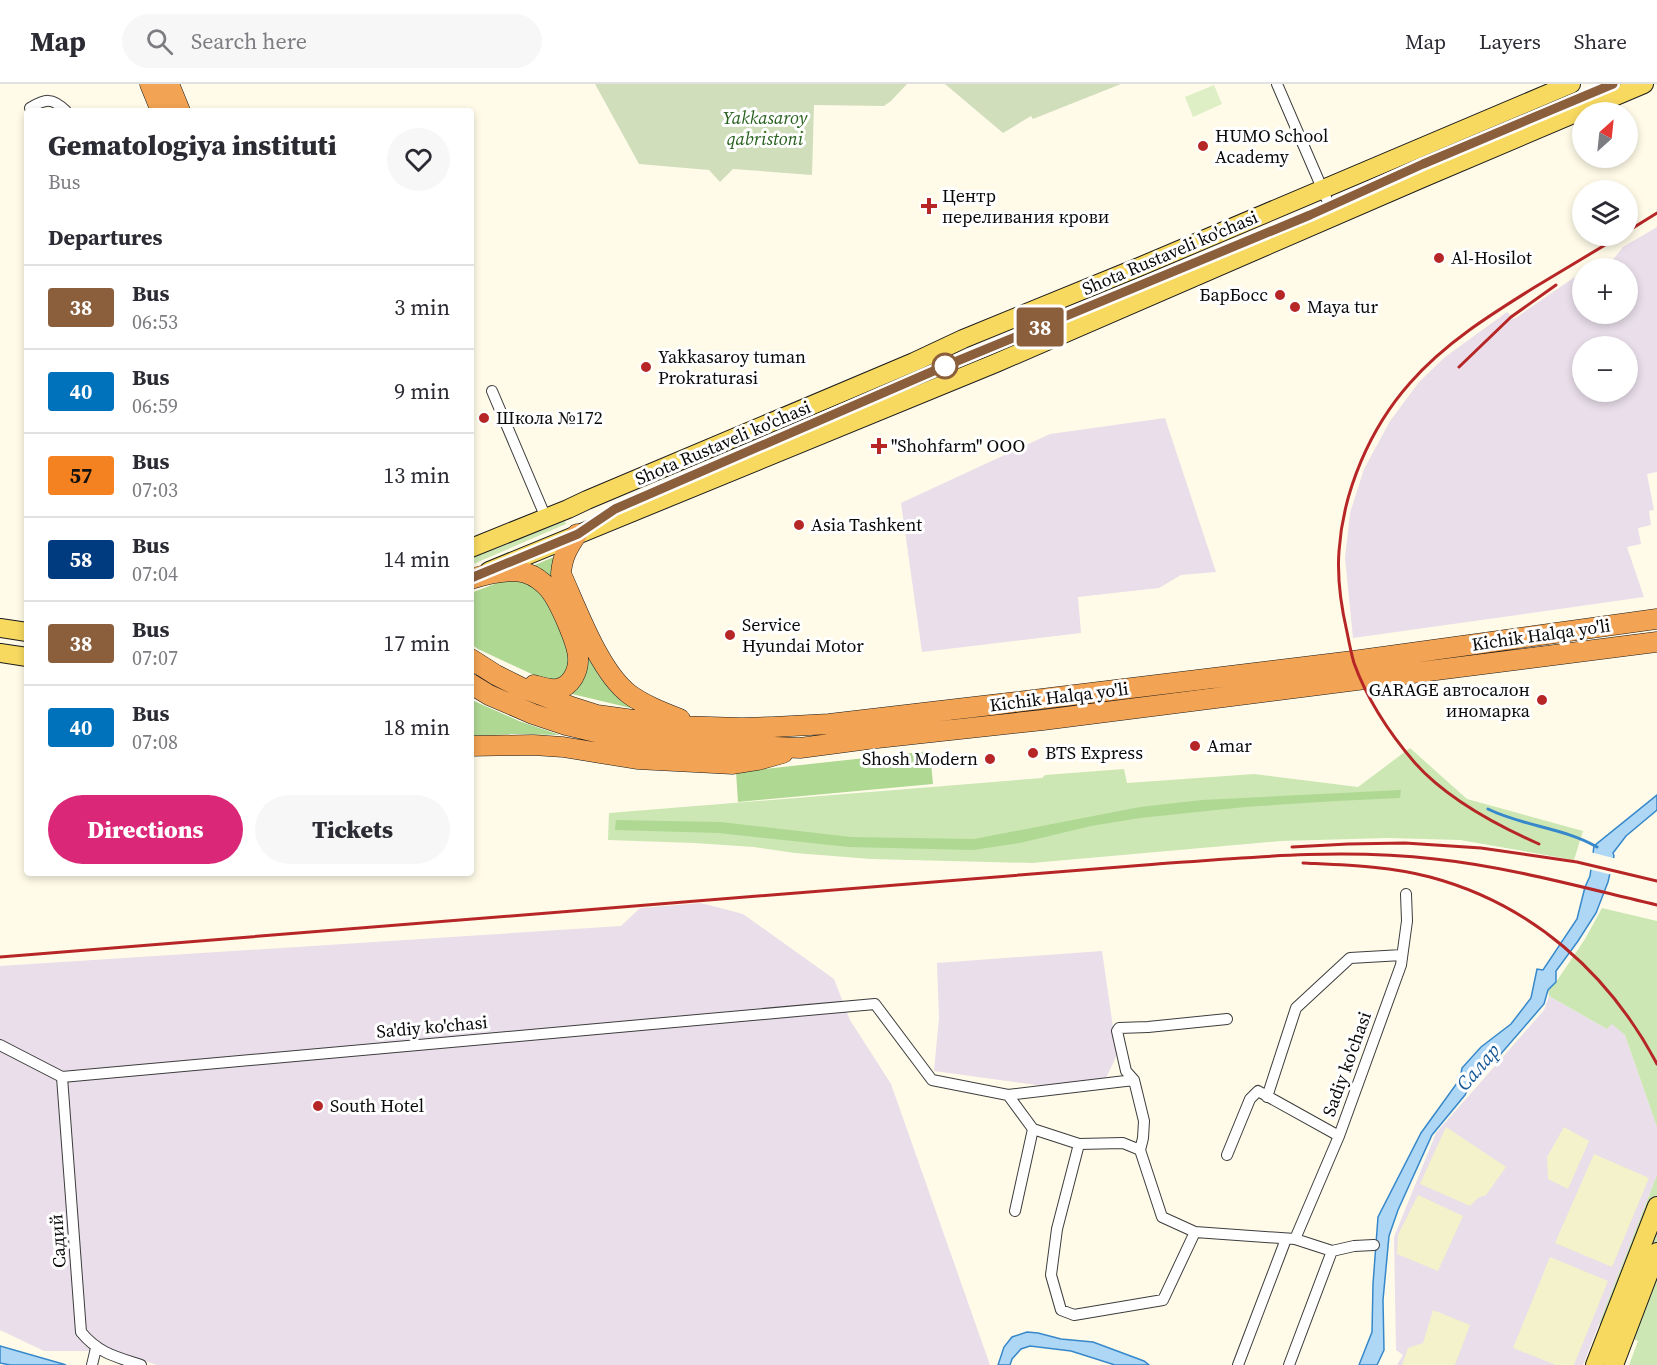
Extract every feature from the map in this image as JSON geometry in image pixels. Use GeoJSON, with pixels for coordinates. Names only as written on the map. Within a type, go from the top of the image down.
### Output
{"type":"FeatureCollection","features":[{"type":"Feature","properties":{"kind":"highway"},"geometry":{"type":"LineString","coordinates":[[150,84],[160,108]]}},
{"type":"Feature","properties":{"kind":"highway"},"geometry":{"type":"LineString","coordinates":[[169,84],[179,108]]}},
{"type":"Feature","properties":{"kind":"highway"},"geometry":{"type":"LineString","coordinates":[[578,534],[568,547],[562,562],[561,573],[604,665],[634,698],[666,714],[703,727]]}},
{"type":"Feature","properties":{"kind":"highway"},"geometry":{"type":"LineString","coordinates":[[474,577],[519,572],[540,580],[558,605],[577,651],[578,664],[575,673],[571,681],[559,689],[535,686],[496,675]]}},
{"type":"Feature","properties":{"kind":"highway","name":"Kichik Halqa yo'li"},"geometry":{"type":"LineString","coordinates":[[474,660],[496,675],[531,692],[597,715],[703,727],[803,726],[1350,662],[1657,619]]}},
{"type":"Feature","properties":{"kind":"highway","name":"Kichik Halqa yo'li"},"geometry":{"type":"LineString","coordinates":[[474,686],[489,695],[533,714],[566,725],[617,737],[676,743],[800,748],[1044,720],[1657,642]]}},
{"type":"Feature","properties":{"kind":"highway"},"geometry":{"type":"LineString","coordinates":[[1478,644],[1480,664]]}},
{"type":"Feature","properties":{"kind":"highway"},"geometry":{"type":"LineString","coordinates":[[1041,699],[1044,720]]}},
{"type":"Feature","properties":{"kind":"highway"},"geometry":{"type":"LineString","coordinates":[[474,746],[562,747],[637,759],[733,764],[758,760],[800,748]]}},
{"type":"Feature","properties":{"kind":"main road","name":"Shota Rustaveli ko'chasi"},"geometry":{"type":"LineString","coordinates":[[474,547],[1571,84]]}},
{"type":"Feature","properties":{"kind":"main road","name":"Shota Rustaveli ko'chasi"},"geometry":{"type":"LineString","coordinates":[[474,577],[996,363],[1644,84]]}},
{"type":"Feature","properties":{"kind":"main road"},"geometry":{"type":"LineString","coordinates":[[0,628],[24,632]]}},
{"type":"Feature","properties":{"kind":"main road"},"geometry":{"type":"LineString","coordinates":[[0,653],[24,657]]}},
{"type":"Feature","properties":{"kind":"main road"},"geometry":{"type":"LineString","coordinates":[[1595,1365],[1657,1206]]}},
{"type":"Feature","properties":{"kind":"main road"},"geometry":{"type":"LineString","coordinates":[[1614,1365],[1657,1252]]}},
{"type":"Feature","properties":{"kind":"street"},"geometry":{"type":"LineString","coordinates":[[1277,84],[1334,216]]}},
{"type":"Feature","properties":{"kind":"street"},"geometry":{"type":"LineString","coordinates":[[30,108],[42,101],[50,101],[63,108]]}},
{"type":"Feature","properties":{"kind":"street"},"geometry":{"type":"LineString","coordinates":[[492,391],[546,518]]}},
{"type":"Feature","properties":{"kind":"street","name":"Sadiy ko'chasi"},"geometry":{"type":"LineString","coordinates":[[1238,1365],[1291,1239],[1339,1136],[1401,965],[1407,921],[1406,894]]}},
{"type":"Feature","properties":{"kind":"street"},"geometry":{"type":"LineString","coordinates":[[1267,1096],[1296,1008],[1350,958],[1402,955]]}},
{"type":"Feature","properties":{"kind":"street","name":"Sa'diy ko'chasi"},"geometry":{"type":"LineString","coordinates":[[62,1077],[875,1004],[932,1080],[1008,1095]]}},
{"type":"Feature","properties":{"kind":"street"},"geometry":{"type":"LineString","coordinates":[[1227,1019],[1119,1028],[1118,1031],[1126,1071],[1134,1080],[1144,1121],[1140,1150],[1162,1216],[1195,1232],[1291,1239],[1332,1251],[1354,1246],[1374,1245]]}},
{"type":"Feature","properties":{"kind":"street"},"geometry":{"type":"LineString","coordinates":[[0,1045],[62,1077]]}},
{"type":"Feature","properties":{"kind":"street","name":"Садий"},"geometry":{"type":"LineString","coordinates":[[62,1077],[81,1332],[96,1348]]}},
{"type":"Feature","properties":{"kind":"street"},"geometry":{"type":"LineString","coordinates":[[1134,1080],[1008,1095],[1033,1129],[1079,1144],[1123,1143],[1140,1150]]}},
{"type":"Feature","properties":{"kind":"street"},"geometry":{"type":"LineString","coordinates":[[1227,1155],[1250,1099],[1258,1091],[1339,1136]]}},
{"type":"Feature","properties":{"kind":"street"},"geometry":{"type":"LineString","coordinates":[[1016,1211],[1033,1129]]}},
{"type":"Feature","properties":{"kind":"street"},"geometry":{"type":"LineString","coordinates":[[1079,1144],[1057,1229],[1051,1275],[1061,1310],[1074,1315],[1163,1300],[1195,1232]]}},
{"type":"Feature","properties":{"kind":"street"},"geometry":{"type":"LineString","coordinates":[[1289,1365],[1332,1251]]}},
{"type":"Feature","properties":{"kind":"street"},"geometry":{"type":"LineString","coordinates":[[92,1365],[96,1348],[141,1365]]}},
{"type":"Feature","properties":{"kind":"shaded area"},"geometry":{"type":"Polygon","coordinates":[[[1657,227],[1657,472],[1647,474],[1654,510],[1649,511],[1651,525],[1638,528],[1641,544],[1627,547],[1644,597],[1353,638],[1345,558],[1350,513],[1364,469],[1390,421],[1419,382],[1445,357],[1507,312],[1514,319],[1572,279],[1572,324],[1638,324],[1638,258],[1614,258],[1625,246],[1638,246],[1638,238],[1657,227]]]}},
{"type":"Feature","properties":{"kind":"shaded area"},"geometry":{"type":"Polygon","coordinates":[[[1165,418],[1216,572],[1181,575],[1159,588],[1078,597],[1081,633],[922,652],[901,503],[1050,434],[1165,418]]]}},
{"type":"Feature","properties":{"kind":"shaded area"},"geometry":{"type":"Polygon","coordinates":[[[701,903],[743,914],[834,979],[850,1020],[891,1084],[990,1365],[157,1365],[114,1351],[44,1351],[0,1330],[0,966],[621,926],[640,908],[701,903]]]}},
{"type":"Feature","properties":{"kind":"shaded area"},"geometry":{"type":"Polygon","coordinates":[[[1102,951],[1117,1055],[1106,1078],[1050,1087],[934,1071],[939,1018],[937,963],[1102,951]]]}},
{"type":"Feature","properties":{"kind":"shaded area"},"geometry":{"type":"Polygon","coordinates":[[[1549,996],[1607,1029],[1612,1023],[1625,1035],[1657,1127],[1657,1175],[1583,1365],[1397,1365],[1403,1355],[1396,1350],[1394,1237],[1436,1133],[1544,1010],[1549,996]]]}},
{"type":"Feature","properties":{"kind":"green space","name":"Yakkasaroy qabristoni"},"geometry":{"type":"Polygon","coordinates":[[[595,84],[907,84],[884,106],[814,105],[812,175],[733,169],[720,182],[709,170],[639,164],[595,84]]]}},
{"type":"Feature","properties":{"kind":"green space"},"geometry":{"type":"Polygon","coordinates":[[[945,84],[1121,84],[1033,119],[1031,116],[1003,133],[945,84]]]}},
{"type":"Feature","properties":{"kind":"green space"},"geometry":{"type":"Polygon","coordinates":[[[1214,85],[1222,104],[1193,117],[1185,97],[1214,85]]]}},
{"type":"Feature","properties":{"kind":"green space"},"geometry":{"type":"Polygon","coordinates":[[[565,521],[566,524],[474,564],[474,556],[565,521]]]}},
{"type":"Feature","properties":{"kind":"green space"},"geometry":{"type":"Polygon","coordinates":[[[556,556],[555,564],[639,710],[572,694],[582,682],[586,666],[530,567],[556,556]]]}},
{"type":"Feature","properties":{"kind":"green space"},"geometry":{"type":"Polygon","coordinates":[[[505,580],[524,581],[547,596],[570,657],[566,674],[555,681],[536,676],[474,646],[474,592],[505,580]]]}},
{"type":"Feature","properties":{"kind":"green space"},"geometry":{"type":"Polygon","coordinates":[[[474,701],[519,721],[560,735],[474,736],[474,701]]]}},
{"type":"Feature","properties":{"kind":"green space"},"geometry":{"type":"Polygon","coordinates":[[[1410,748],[1467,799],[1583,831],[1574,860],[1460,840],[1387,838],[1281,841],[1032,863],[871,859],[754,847],[608,840],[609,813],[1042,778],[1045,775],[1124,769],[1127,783],[1254,774],[1358,787],[1410,748]]]}},
{"type":"Feature","properties":{"kind":"green space"},"geometry":{"type":"Polygon","coordinates":[[[930,751],[933,784],[738,802],[736,772],[930,751]]]}},
{"type":"Feature","properties":{"kind":"green space"},"geometry":{"type":"Polygon","coordinates":[[[1401,790],[1400,798],[1245,807],[1140,818],[1091,826],[1020,843],[973,850],[849,847],[718,833],[615,830],[616,820],[720,822],[851,837],[974,839],[1140,807],[1202,800],[1401,790]]]}},
{"type":"Feature","properties":{"kind":"green space"},"geometry":{"type":"Polygon","coordinates":[[[1602,908],[1657,921],[1657,1127],[1625,1035],[1612,1024],[1607,1029],[1549,996],[1548,990],[1585,939],[1602,908]]]}},
{"type":"Feature","properties":{"kind":"green space"},"geometry":{"type":"Polygon","coordinates":[[[1446,1127],[1506,1167],[1486,1195],[1478,1198],[1470,1206],[1420,1184],[1446,1127]]]}},
{"type":"Feature","properties":{"kind":"green space"},"geometry":{"type":"Polygon","coordinates":[[[1564,1127],[1589,1141],[1568,1189],[1548,1179],[1547,1157],[1564,1127]]]}},
{"type":"Feature","properties":{"kind":"green space"},"geometry":{"type":"Polygon","coordinates":[[[1594,1154],[1649,1178],[1612,1267],[1555,1243],[1594,1154]]]}},
{"type":"Feature","properties":{"kind":"green space"},"geometry":{"type":"Polygon","coordinates":[[[1657,1175],[1657,1365],[1629,1365],[1638,1341],[1599,1324],[1657,1175]]]}},
{"type":"Feature","properties":{"kind":"green space"},"geometry":{"type":"Polygon","coordinates":[[[1418,1195],[1463,1216],[1438,1271],[1397,1254],[1398,1235],[1418,1195]]]}},
{"type":"Feature","properties":{"kind":"green space"},"geometry":{"type":"Polygon","coordinates":[[[1550,1257],[1608,1281],[1574,1365],[1556,1365],[1513,1348],[1550,1257]]]}},
{"type":"Feature","properties":{"kind":"green space"},"geometry":{"type":"Polygon","coordinates":[[[1433,1310],[1470,1325],[1455,1365],[1402,1365],[1408,1348],[1423,1343],[1433,1310]]]}},
{"type":"Feature","properties":{"kind":"water","name":"Салар"},"geometry":{"type":"Polygon","coordinates":[[[1657,795],[1657,810],[1626,836],[1613,853],[1608,882],[1596,913],[1556,971],[1556,982],[1548,990],[1544,1004],[1499,1056],[1472,1081],[1465,1095],[1432,1135],[1398,1210],[1389,1236],[1383,1300],[1384,1350],[1377,1365],[1359,1365],[1372,1332],[1378,1217],[1421,1133],[1460,1079],[1462,1068],[1481,1047],[1511,1024],[1531,998],[1537,969],[1543,970],[1577,919],[1590,876],[1594,846],[1657,795]]]}},
{"type":"Feature","properties":{"kind":"water"},"geometry":{"type":"Polygon","coordinates":[[[1027,1332],[1061,1339],[1093,1342],[1144,1361],[1149,1365],[1115,1365],[1071,1351],[1030,1346],[1021,1349],[1010,1365],[998,1365],[1004,1347],[1012,1337],[1027,1332]]]}},
{"type":"Feature","properties":{"kind":"water"},"geometry":{"type":"Polygon","coordinates":[[[0,1346],[66,1365],[0,1363],[0,1346]]]}},
{"type":"Feature","properties":{"kind":"pier"},"geometry":{"type":"Polygon","coordinates":[[[1590,852],[1617,859],[1613,875],[1588,869],[1590,852]]]}},
{"type":"Feature","properties":{"kind":"waterway"},"geometry":{"type":"LineString","coordinates":[[1488,809],[1501,815],[1571,835],[1597,847]]}},
{"type":"Feature","properties":{"kind":"railway"},"geometry":{"type":"LineString","coordinates":[[1638,225],[1657,213]]}},
{"type":"Feature","properties":{"kind":"railway"},"geometry":{"type":"LineString","coordinates":[[1539,844],[1489,820],[1442,788],[1415,763],[1380,716],[1354,663],[1340,592],[1339,551],[1346,506],[1361,461],[1383,420],[1410,383],[1453,342],[1485,319],[1603,246]]}},
{"type":"Feature","properties":{"kind":"railway"},"geometry":{"type":"LineString","coordinates":[[1459,367],[1511,317],[1556,285]]}},
{"type":"Feature","properties":{"kind":"railway"},"geometry":{"type":"LineString","coordinates":[[1292,847],[1405,843],[1481,848],[1577,862],[1657,881]]}},
{"type":"Feature","properties":{"kind":"railway"},"geometry":{"type":"LineString","coordinates":[[0,957],[1290,855],[1362,854],[1435,859],[1491,867],[1657,905]]}},
{"type":"Feature","properties":{"kind":"railway"},"geometry":{"type":"LineString","coordinates":[[1303,863],[1414,873],[1467,889],[1501,905],[1534,924],[1563,946],[1591,972],[1638,1031],[1657,1064]]}},
{"type":"Feature","properties":{"kind":"bus line","name":"38"},"geometry":{"type":"LineString","coordinates":[[474,577],[578,534],[615,509],[945,366],[1310,215],[1423,164],[1613,84]]}},
{"type":"Feature","properties":{"kind":"place","name":"HUMO School Academy"},"geometry":{"type":"Point","coordinates":[1203,146]}},
{"type":"Feature","properties":{"kind":"place","name":"Центр переливания крови"},"geometry":{"type":"Point","coordinates":[929,206]}},
{"type":"Feature","properties":{"kind":"place","name":"Al-Hosilot"},"geometry":{"type":"Point","coordinates":[1439,258]}},
{"type":"Feature","properties":{"kind":"place","name":"БарБосс"},"geometry":{"type":"Point","coordinates":[1280,295]}},
{"type":"Feature","properties":{"kind":"place","name":"Maya tur"},"geometry":{"type":"Point","coordinates":[1295,307]}},
{"type":"Feature","properties":{"kind":"place","name":"Yakkasaroy tuman Prokraturasi"},"geometry":{"type":"Point","coordinates":[646,367]}},
{"type":"Feature","properties":{"kind":"place","name":"Школа №172"},"geometry":{"type":"Point","coordinates":[484,418]}},
{"type":"Feature","properties":{"kind":"place","name":"\"Shohfarm\" OOO"},"geometry":{"type":"Point","coordinates":[879,446]}},
{"type":"Feature","properties":{"kind":"place","name":"Asia Tashkent"},"geometry":{"type":"Point","coordinates":[799,525]}},
{"type":"Feature","properties":{"kind":"place","name":"Service Hyundai Motor"},"geometry":{"type":"Point","coordinates":[730,635]}},
{"type":"Feature","properties":{"kind":"place","name":"GARAGE автосалон иномарка"},"geometry":{"type":"Point","coordinates":[1542,700]}},
{"type":"Feature","properties":{"kind":"place","name":"Amar"},"geometry":{"type":"Point","coordinates":[1195,746]}},
{"type":"Feature","properties":{"kind":"place","name":"BTS Express"},"geometry":{"type":"Point","coordinates":[1033,753]}},
{"type":"Feature","properties":{"kind":"place","name":"Shosh Modern"},"geometry":{"type":"Point","coordinates":[990,759]}},
{"type":"Feature","properties":{"kind":"place","name":"South Hotel"},"geometry":{"type":"Point","coordinates":[318,1106]}}]}
